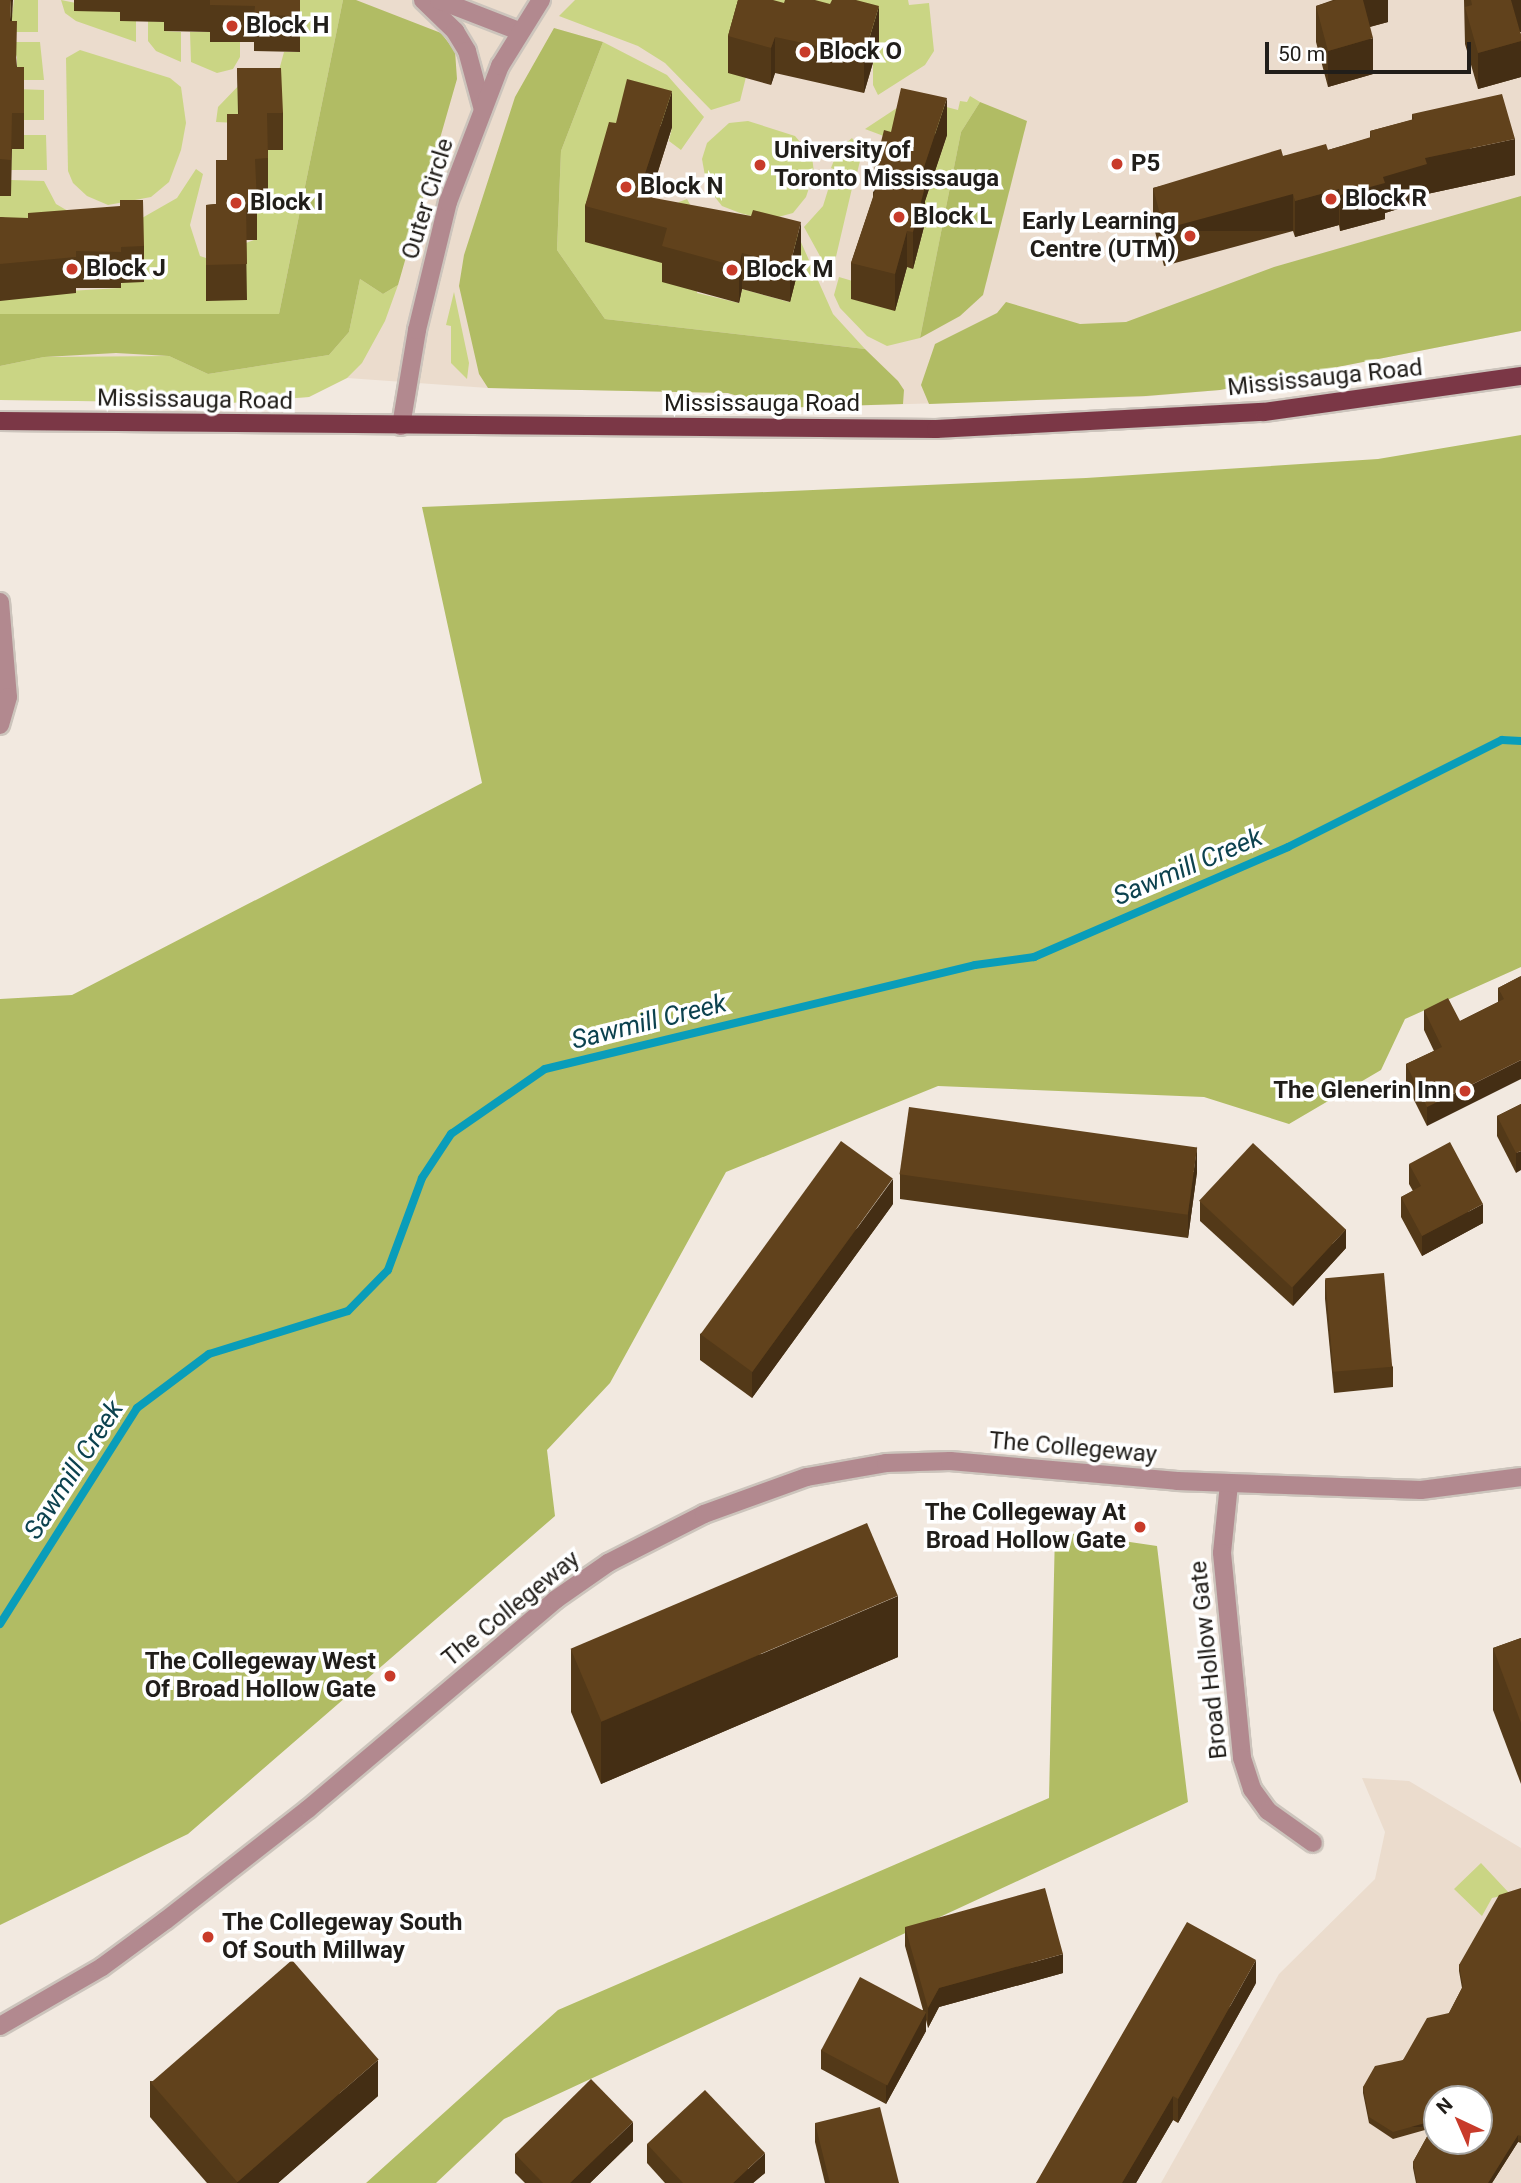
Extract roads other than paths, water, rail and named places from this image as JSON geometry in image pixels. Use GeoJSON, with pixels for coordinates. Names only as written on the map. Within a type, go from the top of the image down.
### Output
{"type":"FeatureCollection","features":[{"type":"Feature","properties":{"kind":"main road","name":"Mississauga Road"},"geometry":{"type":"LineString","coordinates":[[0,421],[936,429],[1102,423],[1303,408],[1521,376]]}},
{"type":"Feature","properties":{"kind":"street"},"geometry":{"type":"LineString","coordinates":[[423,0],[455,31],[467,51],[483,110]]}},
{"type":"Feature","properties":{"kind":"street"},"geometry":{"type":"LineString","coordinates":[[439,0],[519,31]]}},
{"type":"Feature","properties":{"kind":"street","name":"Outer Circle"},"geometry":{"type":"LineString","coordinates":[[401,426],[417,330],[448,202],[483,110],[519,31],[541,0]]}},
{"type":"Feature","properties":{"kind":"street"},"geometry":{"type":"LineString","coordinates":[[0,601],[8,696],[0,725]]}},
{"type":"Feature","properties":{"kind":"street","name":"The Collegeway"},"geometry":{"type":"LineString","coordinates":[[0,2026],[102,1967],[166,1920],[300,1816],[555,1600],[608,1563],[704,1514],[807,1477],[886,1463],[950,1461],[1229,1484],[1421,1490],[1521,1477]]}},
{"type":"Feature","properties":{"kind":"street","name":"Broad Hollow Gate"},"geometry":{"type":"LineString","coordinates":[[1229,1484],[1222,1553],[1242,1758],[1252,1790],[1268,1811],[1313,1843]]}},
{"type":"Feature","properties":{"kind":"waterway","name":"Sawmill Creek"},"geometry":{"type":"LineString","coordinates":[[0,1624],[137,1408],[209,1354],[348,1311],[388,1270],[422,1178],[451,1134],[545,1069],[975,965],[1034,957],[1288,847],[1502,740],[1521,741]]}},
{"type":"Feature","properties":{"kind":"place","name":"Block H"},"geometry":{"type":"Point","coordinates":[232,26]}},
{"type":"Feature","properties":{"kind":"place","name":"Block O"},"geometry":{"type":"Point","coordinates":[805,52]}},
{"type":"Feature","properties":{"kind":"place","name":"P5"},"geometry":{"type":"Point","coordinates":[1117,164]}},
{"type":"Feature","properties":{"kind":"place","name":"University of Toronto Mississauga"},"geometry":{"type":"Point","coordinates":[760,165]}},
{"type":"Feature","properties":{"kind":"place","name":"Block N"},"geometry":{"type":"Point","coordinates":[626,187]}},
{"type":"Feature","properties":{"kind":"place","name":"Block R"},"geometry":{"type":"Point","coordinates":[1331,199]}},
{"type":"Feature","properties":{"kind":"place","name":"Block I"},"geometry":{"type":"Point","coordinates":[236,203]}},
{"type":"Feature","properties":{"kind":"place","name":"Block L"},"geometry":{"type":"Point","coordinates":[899,217]}},
{"type":"Feature","properties":{"kind":"place","name":"Early Learning Centre (UTM)"},"geometry":{"type":"Point","coordinates":[1190,236]}},
{"type":"Feature","properties":{"kind":"place","name":"Block J"},"geometry":{"type":"Point","coordinates":[72,269]}},
{"type":"Feature","properties":{"kind":"place","name":"Block M"},"geometry":{"type":"Point","coordinates":[732,270]}},
{"type":"Feature","properties":{"kind":"place","name":"The Glenerin Inn"},"geometry":{"type":"Point","coordinates":[1465,1091]}},
{"type":"Feature","properties":{"kind":"place","name":"The Collegeway At Broad Hollow Gate"},"geometry":{"type":"Point","coordinates":[1140,1527]}},
{"type":"Feature","properties":{"kind":"place","name":"The Collegeway West Of Broad Hollow Gate"},"geometry":{"type":"Point","coordinates":[390,1676]}},
{"type":"Feature","properties":{"kind":"place","name":"The Collegeway South Of South Millway"},"geometry":{"type":"Point","coordinates":[208,1937]}}]}
